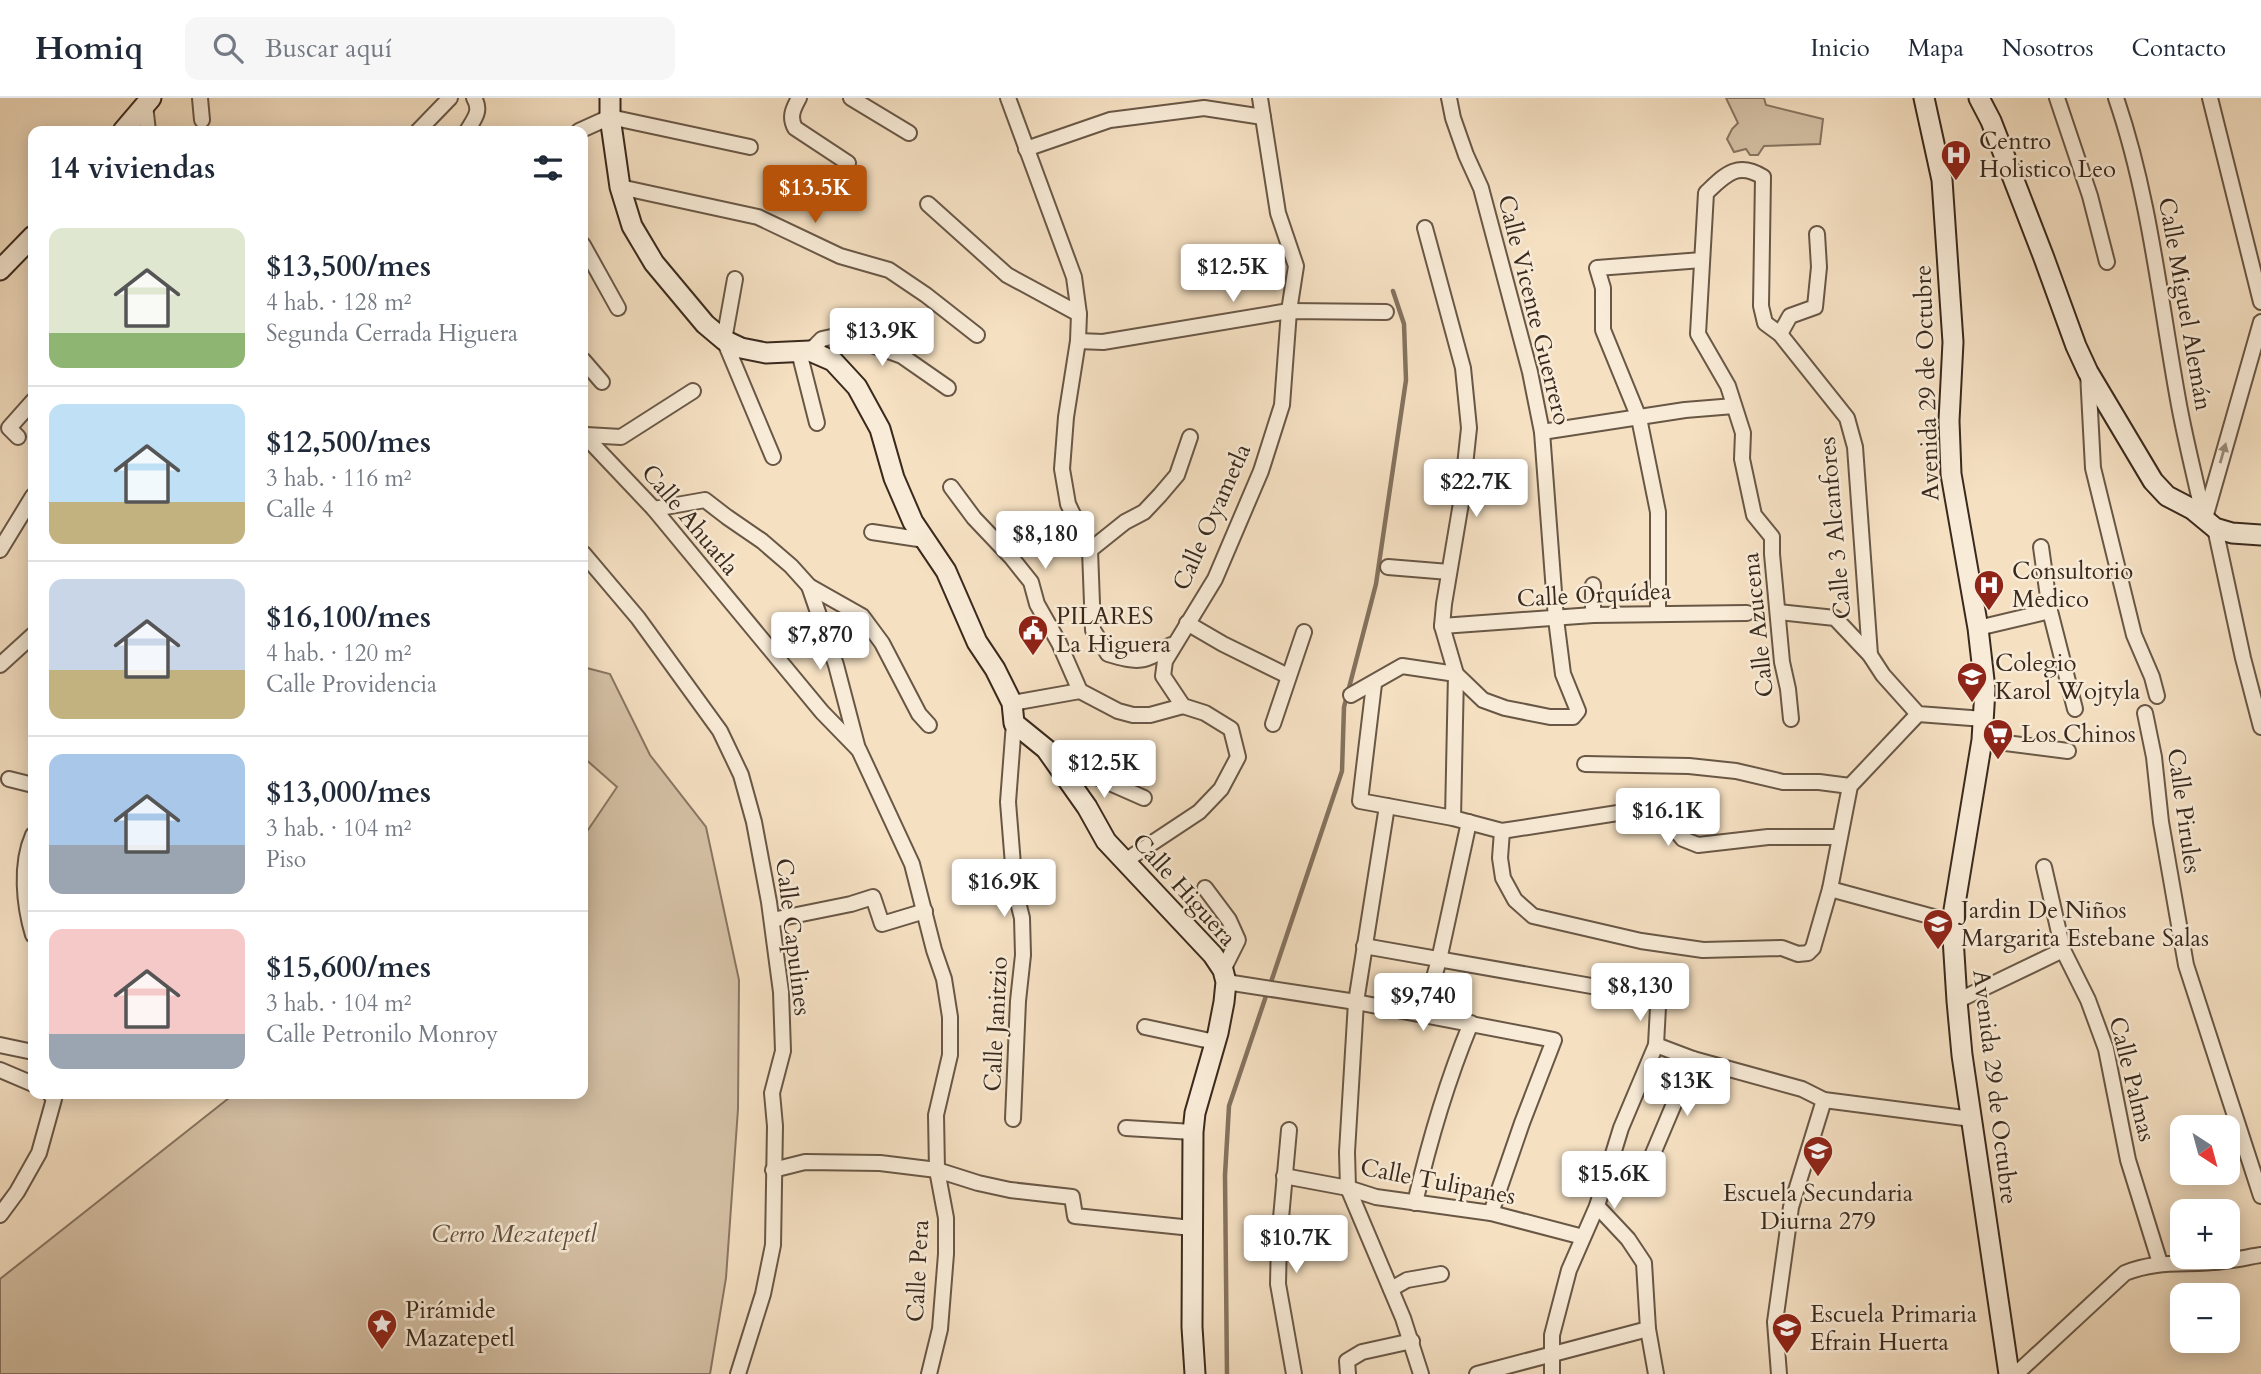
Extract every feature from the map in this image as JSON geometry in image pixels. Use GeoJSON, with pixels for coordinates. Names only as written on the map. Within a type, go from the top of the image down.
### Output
{"type":"FeatureCollection","features":[{"type":"Feature","properties":{"kind":"street"},"geometry":{"type":"LineString","coordinates":[[200,98],[202,120]]}},
{"type":"Feature","properties":{"kind":"street"},"geometry":{"type":"LineString","coordinates":[[423,126],[450,98]]}},
{"type":"Feature","properties":{"kind":"street"},"geometry":{"type":"LineString","coordinates":[[470,126],[479,106],[474,98]]}},
{"type":"Feature","properties":{"kind":"street"},"geometry":{"type":"LineString","coordinates":[[799,98],[792,113],[791,121],[795,128],[848,163]]}},
{"type":"Feature","properties":{"kind":"street"},"geometry":{"type":"LineString","coordinates":[[851,98],[909,133]]}},
{"type":"Feature","properties":{"kind":"street"},"geometry":{"type":"LineString","coordinates":[[1008,98],[1074,277],[1079,314],[1078,341],[1066,417],[1062,470],[1068,504],[1090,550],[1093,630],[1108,654],[1127,660],[1148,660],[1175,643]]}},
{"type":"Feature","properties":{"kind":"street","name":"Calle Oyametla"},"geometry":{"type":"LineString","coordinates":[[1183,706],[1163,676],[1165,660],[1215,579],[1261,471],[1282,405],[1289,311],[1296,266],[1278,213],[1260,98]]}},
{"type":"Feature","properties":{"kind":"street","name":"Calle Vicente Guerrero"},"geometry":{"type":"LineString","coordinates":[[1449,98],[1458,130],[1481,188],[1530,372],[1542,432],[1556,618],[1563,674],[1578,711],[1573,717],[1550,717],[1505,708],[1483,700],[1455,674]]}},
{"type":"Feature","properties":{"kind":"street","name":"Avenida 29 de Octubre"},"geometry":{"type":"LineString","coordinates":[[1924,98],[1942,180],[1953,342],[1948,421],[1951,474],[1979,628],[1985,689],[1982,740],[1952,922],[1957,1001],[1962,1055],[2008,1374]]}},
{"type":"Feature","properties":{"kind":"street"},"geometry":{"type":"LineString","coordinates":[[1979,98],[1991,121],[2076,346],[2088,372],[2153,481],[2167,496],[2192,509],[2210,524],[2232,533],[2261,535]]}},
{"type":"Feature","properties":{"kind":"street"},"geometry":{"type":"LineString","coordinates":[[2057,98],[2090,196],[2107,262]]}},
{"type":"Feature","properties":{"kind":"street","name":"Calle Miguel Alemán"},"geometry":{"type":"LineString","coordinates":[[2116,98],[2126,127],[2150,225],[2179,405],[2261,726]]}},
{"type":"Feature","properties":{"kind":"street"},"geometry":{"type":"LineString","coordinates":[[2210,98],[2261,302]]}},
{"type":"Feature","properties":{"kind":"street"},"geometry":{"type":"LineString","coordinates":[[127,126],[148,102]]}},
{"type":"Feature","properties":{"kind":"street"},"geometry":{"type":"LineString","coordinates":[[148,102],[148,126]]}},
{"type":"Feature","properties":{"kind":"street"},"geometry":{"type":"LineString","coordinates":[[586,126],[610,108]]}},
{"type":"Feature","properties":{"kind":"street"},"geometry":{"type":"LineString","coordinates":[[610,108],[750,147]]}},
{"type":"Feature","properties":{"kind":"street"},"geometry":{"type":"LineString","coordinates":[[610,108],[620,187],[632,226],[654,263],[705,324],[724,340],[741,348],[766,353],[804,352],[822,339],[836,335],[902,356],[948,388]]}},
{"type":"Feature","properties":{"kind":"street"},"geometry":{"type":"LineString","coordinates":[[1026,149],[1110,120],[1124,118],[1204,108],[1263,117]]}},
{"type":"Feature","properties":{"kind":"street","name":"Calle Azucena"},"geometry":{"type":"LineString","coordinates":[[1763,177],[1752,170],[1735,170],[1706,193],[1698,334],[1728,386],[1743,433],[1742,459],[1755,515],[1772,537],[1782,662],[1791,719]]}},
{"type":"Feature","properties":{"kind":"street","name":"Calle 3 Alcanfores"},"geometry":{"type":"LineString","coordinates":[[1763,177],[1761,306],[1765,323],[1780,334],[1847,418],[1855,447],[1870,655]]}},
{"type":"Feature","properties":{"kind":"street"},"geometry":{"type":"LineString","coordinates":[[620,187],[758,217],[840,256],[889,270],[977,335]]}},
{"type":"Feature","properties":{"kind":"street"},"geometry":{"type":"LineString","coordinates":[[928,204],[1007,275],[1079,314]]}},
{"type":"Feature","properties":{"kind":"street"},"geometry":{"type":"LineString","coordinates":[[1425,228],[1462,368],[1469,428],[1461,503],[1442,626],[1455,674],[1453,818]]}},
{"type":"Feature","properties":{"kind":"street"},"geometry":{"type":"LineString","coordinates":[[1780,334],[1790,316],[1815,307],[1819,267],[1817,234]]}},
{"type":"Feature","properties":{"kind":"street"},"geometry":{"type":"LineString","coordinates":[[0,270],[28,241]]}},
{"type":"Feature","properties":{"kind":"street"},"geometry":{"type":"LineString","coordinates":[[588,254],[618,308]]}},
{"type":"Feature","properties":{"kind":"street"},"geometry":{"type":"LineString","coordinates":[[1658,614],[1658,512],[1639,418],[1603,330],[1603,288],[1597,268],[1702,260]]}},
{"type":"Feature","properties":{"kind":"street"},"geometry":{"type":"LineString","coordinates":[[734,279],[724,340],[773,457]]}},
{"type":"Feature","properties":{"kind":"street"},"geometry":{"type":"LineString","coordinates":[[1078,341],[1102,342],[1289,311],[1387,312]]}},
{"type":"Feature","properties":{"kind":"street"},"geometry":{"type":"LineString","coordinates":[[2210,524],[2261,322]]}},
{"type":"Feature","properties":{"kind":"street"},"geometry":{"type":"LineString","coordinates":[[804,352],[817,423]]}},
{"type":"Feature","properties":{"kind":"street","name":"Calle Higuera"},"geometry":{"type":"LineString","coordinates":[[804,352],[833,361],[857,387],[880,429],[894,478],[913,522],[946,571],[977,642],[995,669],[1013,713],[1046,750],[1087,807],[1106,841],[1213,955],[1224,976],[1224,1002],[1195,1113],[1193,1132],[1192,1327],[1195,1374]]}},
{"type":"Feature","properties":{"kind":"street"},"geometry":{"type":"LineString","coordinates":[[588,366],[602,382]]}},
{"type":"Feature","properties":{"kind":"street"},"geometry":{"type":"LineString","coordinates":[[2088,372],[2093,468],[2134,635],[2157,696]]}},
{"type":"Feature","properties":{"kind":"street"},"geometry":{"type":"LineString","coordinates":[[588,435],[621,437],[693,391]]}},
{"type":"Feature","properties":{"kind":"street"},"geometry":{"type":"LineString","coordinates":[[18,437],[10,430],[10,426],[28,406]]}},
{"type":"Feature","properties":{"kind":"street"},"geometry":{"type":"LineString","coordinates":[[1542,432],[1685,410],[1734,406]]}},
{"type":"Feature","properties":{"kind":"street"},"geometry":{"type":"LineString","coordinates":[[1090,550],[1125,522],[1144,512],[1160,495],[1177,475],[1190,437]]}},
{"type":"Feature","properties":{"kind":"street","name":"Calle Ahuatla"},"geometry":{"type":"LineString","coordinates":[[588,439],[654,509],[822,712],[859,750],[912,863],[944,979],[950,1017],[950,1055],[936,1115],[937,1170]]}},
{"type":"Feature","properties":{"kind":"street"},"geometry":{"type":"LineString","coordinates":[[951,486],[974,518],[1031,582],[1037,604],[1059,643],[1080,691],[1109,707],[1133,715],[1150,715],[1183,706],[1205,713],[1231,729],[1238,757],[1221,789],[1199,812],[1125,861]]}},
{"type":"Feature","properties":{"kind":"street"},"geometry":{"type":"LineString","coordinates":[[654,509],[705,500],[762,541],[809,586],[862,616],[881,643],[919,714],[929,725]]}},
{"type":"Feature","properties":{"kind":"street"},"geometry":{"type":"LineString","coordinates":[[0,550],[28,504]]}},
{"type":"Feature","properties":{"kind":"street"},"geometry":{"type":"LineString","coordinates":[[873,532],[925,540]]}},
{"type":"Feature","properties":{"kind":"street"},"geometry":{"type":"LineString","coordinates":[[2041,547],[2050,611],[2075,709]]}},
{"type":"Feature","properties":{"kind":"street","name":"Calle Capulines"},"geometry":{"type":"LineString","coordinates":[[588,559],[638,618],[720,731],[741,775],[751,810],[772,920],[781,992],[783,1051],[772,1093],[775,1126],[773,1245],[763,1294],[738,1374]]}},
{"type":"Feature","properties":{"kind":"street"},"geometry":{"type":"LineString","coordinates":[[1388,567],[1449,572]]}},
{"type":"Feature","properties":{"kind":"street"},"geometry":{"type":"LineString","coordinates":[[1593,584],[1593,615]]}},
{"type":"Feature","properties":{"kind":"street"},"geometry":{"type":"LineString","coordinates":[[809,586],[836,665],[859,750]]}},
{"type":"Feature","properties":{"kind":"street"},"geometry":{"type":"LineString","coordinates":[[1979,628],[2050,611]]}},
{"type":"Feature","properties":{"kind":"street"},"geometry":{"type":"LineString","coordinates":[[1778,612],[1835,618],[1918,713],[1984,719]]}},
{"type":"Feature","properties":{"kind":"street","name":"Calle Orquídea"},"geometry":{"type":"LineString","coordinates":[[1442,626],[1593,615],[1747,613]]}},
{"type":"Feature","properties":{"kind":"street"},"geometry":{"type":"LineString","coordinates":[[1187,623],[1288,676]]}},
{"type":"Feature","properties":{"kind":"street"},"geometry":{"type":"LineString","coordinates":[[1273,723],[1304,632]]}},
{"type":"Feature","properties":{"kind":"street"},"geometry":{"type":"LineString","coordinates":[[0,665],[28,640]]}},
{"type":"Feature","properties":{"kind":"street"},"geometry":{"type":"LineString","coordinates":[[1351,695],[1402,666],[1455,674]]}},
{"type":"Feature","properties":{"kind":"street"},"geometry":{"type":"LineString","coordinates":[[1374,684],[1360,801],[1453,818],[1502,831],[1656,809],[1683,839],[1698,845],[1768,837],[1838,837]]}},
{"type":"Feature","properties":{"kind":"street"},"geometry":{"type":"LineString","coordinates":[[1013,713],[1080,691]]}},
{"type":"Feature","properties":{"kind":"street","name":"Calle Janitzio"},"geometry":{"type":"LineString","coordinates":[[1013,713],[1008,802],[1015,890],[1022,918],[1023,954],[1018,1001],[1013,1118]]}},
{"type":"Feature","properties":{"kind":"street"},"geometry":{"type":"LineString","coordinates":[[1502,831],[1500,858],[1503,878],[1515,900],[1534,916],[1642,941],[1703,950],[1782,948],[1798,954],[1808,953],[1813,948],[1830,889],[1850,786],[1918,713]]}},
{"type":"Feature","properties":{"kind":"street","name":"Calle Pirules"},"geometry":{"type":"LineString","coordinates":[[2145,713],[2186,965],[2261,1196]]}},
{"type":"Feature","properties":{"kind":"street"},"geometry":{"type":"LineString","coordinates":[[1982,740],[2067,751]]}},
{"type":"Feature","properties":{"kind":"street"},"geometry":{"type":"LineString","coordinates":[[1585,764],[1689,766],[1736,771],[1783,782],[1819,782],[1850,786]]}},
{"type":"Feature","properties":{"kind":"street"},"geometry":{"type":"LineString","coordinates":[[1067,780],[1094,776],[1144,798]]}},
{"type":"Feature","properties":{"kind":"street"},"geometry":{"type":"LineString","coordinates":[[9,779],[28,784]]}},
{"type":"Feature","properties":{"kind":"street"},"geometry":{"type":"LineString","coordinates":[[1387,806],[1356,1002],[1347,1152],[1348,1188],[1412,1342],[1421,1374]]}},
{"type":"Feature","properties":{"kind":"street"},"geometry":{"type":"LineString","coordinates":[[1423,1015],[1439,960],[1469,822]]}},
{"type":"Feature","properties":{"kind":"street"},"geometry":{"type":"LineString","coordinates":[[28,847],[25,889],[28,906]]}},
{"type":"Feature","properties":{"kind":"street","name":"Calle Palmas"},"geometry":{"type":"LineString","coordinates":[[2044,867],[2063,950],[2088,1000],[2106,1049],[2128,1160],[2160,1263]]}},
{"type":"Feature","properties":{"kind":"street"},"geometry":{"type":"LineString","coordinates":[[1205,888],[1229,920],[1238,940],[1224,976],[1255,987],[1356,1002],[1555,1040],[1522,1123],[1491,1213]]}},
{"type":"Feature","properties":{"kind":"street"},"geometry":{"type":"LineString","coordinates":[[1830,889],[1952,922]]}},
{"type":"Feature","properties":{"kind":"street"},"geometry":{"type":"LineString","coordinates":[[772,920],[852,904],[873,897],[882,924],[925,911]]}},
{"type":"Feature","properties":{"kind":"street"},"geometry":{"type":"LineString","coordinates":[[1364,946],[1654,997],[1658,1007],[1656,1045],[1620,1128],[1597,1206],[1569,1270],[1552,1335],[1552,1374]]}},
{"type":"Feature","properties":{"kind":"street"},"geometry":{"type":"LineString","coordinates":[[1957,1001],[2063,950]]}},
{"type":"Feature","properties":{"kind":"street"},"geometry":{"type":"LineString","coordinates":[[1415,1203],[1429,1146],[1456,1059],[1471,1023]]}},
{"type":"Feature","properties":{"kind":"street"},"geometry":{"type":"LineString","coordinates":[[1145,1027],[1215,1042]]}},
{"type":"Feature","properties":{"kind":"street"},"geometry":{"type":"LineString","coordinates":[[0,1045],[28,1051]]}},
{"type":"Feature","properties":{"kind":"street"},"geometry":{"type":"LineString","coordinates":[[1656,1045],[1693,1059],[1802,1089],[1824,1100],[1972,1119]]}},
{"type":"Feature","properties":{"kind":"street"},"geometry":{"type":"LineString","coordinates":[[1649,1163],[1693,1059]]}},
{"type":"Feature","properties":{"kind":"street"},"geometry":{"type":"LineString","coordinates":[[0,1070],[28,1082]]}},
{"type":"Feature","properties":{"kind":"street"},"geometry":{"type":"LineString","coordinates":[[0,1215],[17,1192],[39,1153],[53,1099]]}},
{"type":"Feature","properties":{"kind":"street"},"geometry":{"type":"LineString","coordinates":[[1779,1374],[1774,1322],[1791,1207],[1824,1100]]}},
{"type":"Feature","properties":{"kind":"street"},"geometry":{"type":"LineString","coordinates":[[1126,1128],[1193,1132]]}},
{"type":"Feature","properties":{"kind":"street"},"geometry":{"type":"LineString","coordinates":[[1289,1130],[1278,1284],[1294,1374]]}},
{"type":"Feature","properties":{"kind":"street"},"geometry":{"type":"LineString","coordinates":[[774,1170],[805,1162],[880,1163],[937,1170],[1010,1190],[1072,1197],[1074,1216],[1192,1228]]}},
{"type":"Feature","properties":{"kind":"street","name":"Calle Pera"},"geometry":{"type":"LineString","coordinates":[[929,1374],[940,1329],[946,1254],[946,1218],[937,1170]]}},
{"type":"Feature","properties":{"kind":"street","name":"Calle Tulipanes"},"geometry":{"type":"LineString","coordinates":[[1284,1176],[1415,1203],[1491,1213],[1583,1237]]}},
{"type":"Feature","properties":{"kind":"street"},"geometry":{"type":"LineString","coordinates":[[1597,1206],[1628,1239],[1644,1263],[1648,1329],[1656,1374]]}},
{"type":"Feature","properties":{"kind":"street"},"geometry":{"type":"LineString","coordinates":[[2016,1374],[2125,1273],[2160,1263],[2222,1262],[2261,1255]]}},
{"type":"Feature","properties":{"kind":"street"},"geometry":{"type":"LineString","coordinates":[[1391,1289],[1407,1280],[1441,1274]]}},
{"type":"Feature","properties":{"kind":"street"},"geometry":{"type":"LineString","coordinates":[[1477,1374],[1648,1329]]}},
{"type":"Feature","properties":{"kind":"street"},"geometry":{"type":"LineString","coordinates":[[1348,1374],[1347,1361],[1356,1354],[1412,1342]]}},
{"type":"Feature","properties":{"kind":"green space"},"geometry":{"type":"Polygon","coordinates":[[[1726,98],[1764,98],[1766,105],[1823,119],[1820,144],[1764,146],[1758,155],[1750,155],[1746,149],[1734,152],[1727,139],[1738,123],[1726,98]]]}},
{"type":"Feature","properties":{"kind":"green space","name":"Cerro Mezatepetl"},"geometry":{"type":"Polygon","coordinates":[[[588,668],[610,674],[650,755],[706,827],[739,980],[738,1109],[726,1278],[710,1374],[0,1374],[0,1279],[228,1099],[588,1099],[588,830],[617,787],[588,761],[588,668]]]}},
{"type":"Feature","properties":{"kind":"waterway"},"geometry":{"type":"LineString","coordinates":[[1270,985],[1342,771],[1344,707],[1376,584],[1406,380],[1404,324],[1393,291]]}},
{"type":"Feature","properties":{"kind":"waterway"},"geometry":{"type":"LineString","coordinates":[[1227,1374],[1225,1175],[1229,1106],[1267,993]]}},
{"type":"Feature","properties":{"kind":"place","name":"Centro Holistico Leo"},"geometry":{"type":"Point","coordinates":[1956,182]}},
{"type":"Feature","properties":{"kind":"place","name":"Consultorio Medico"},"geometry":{"type":"Point","coordinates":[1989,612]}},
{"type":"Feature","properties":{"kind":"place","name":"PILARES La Higuera"},"geometry":{"type":"Point","coordinates":[1033,657]}},
{"type":"Feature","properties":{"kind":"place","name":"Colegio Karol Wojtyla"},"geometry":{"type":"Point","coordinates":[1972,704]}},
{"type":"Feature","properties":{"kind":"place","name":"Los Chinos"},"geometry":{"type":"Point","coordinates":[1998,761]}},
{"type":"Feature","properties":{"kind":"place","name":"Jardin De Niños Margarita Estebane Salas"},"geometry":{"type":"Point","coordinates":[1938,951]}},
{"type":"Feature","properties":{"kind":"place","name":"Escuela Secundaria Diurna 279"},"geometry":{"type":"Point","coordinates":[1818,1178]}},
{"type":"Feature","properties":{"kind":"place","name":"Pirámide Mazatepetl"},"geometry":{"type":"Point","coordinates":[382,1351]}},
{"type":"Feature","properties":{"kind":"place","name":"Escuela Primaria Efrain Huerta"},"geometry":{"type":"Point","coordinates":[1787,1355]}}]}
